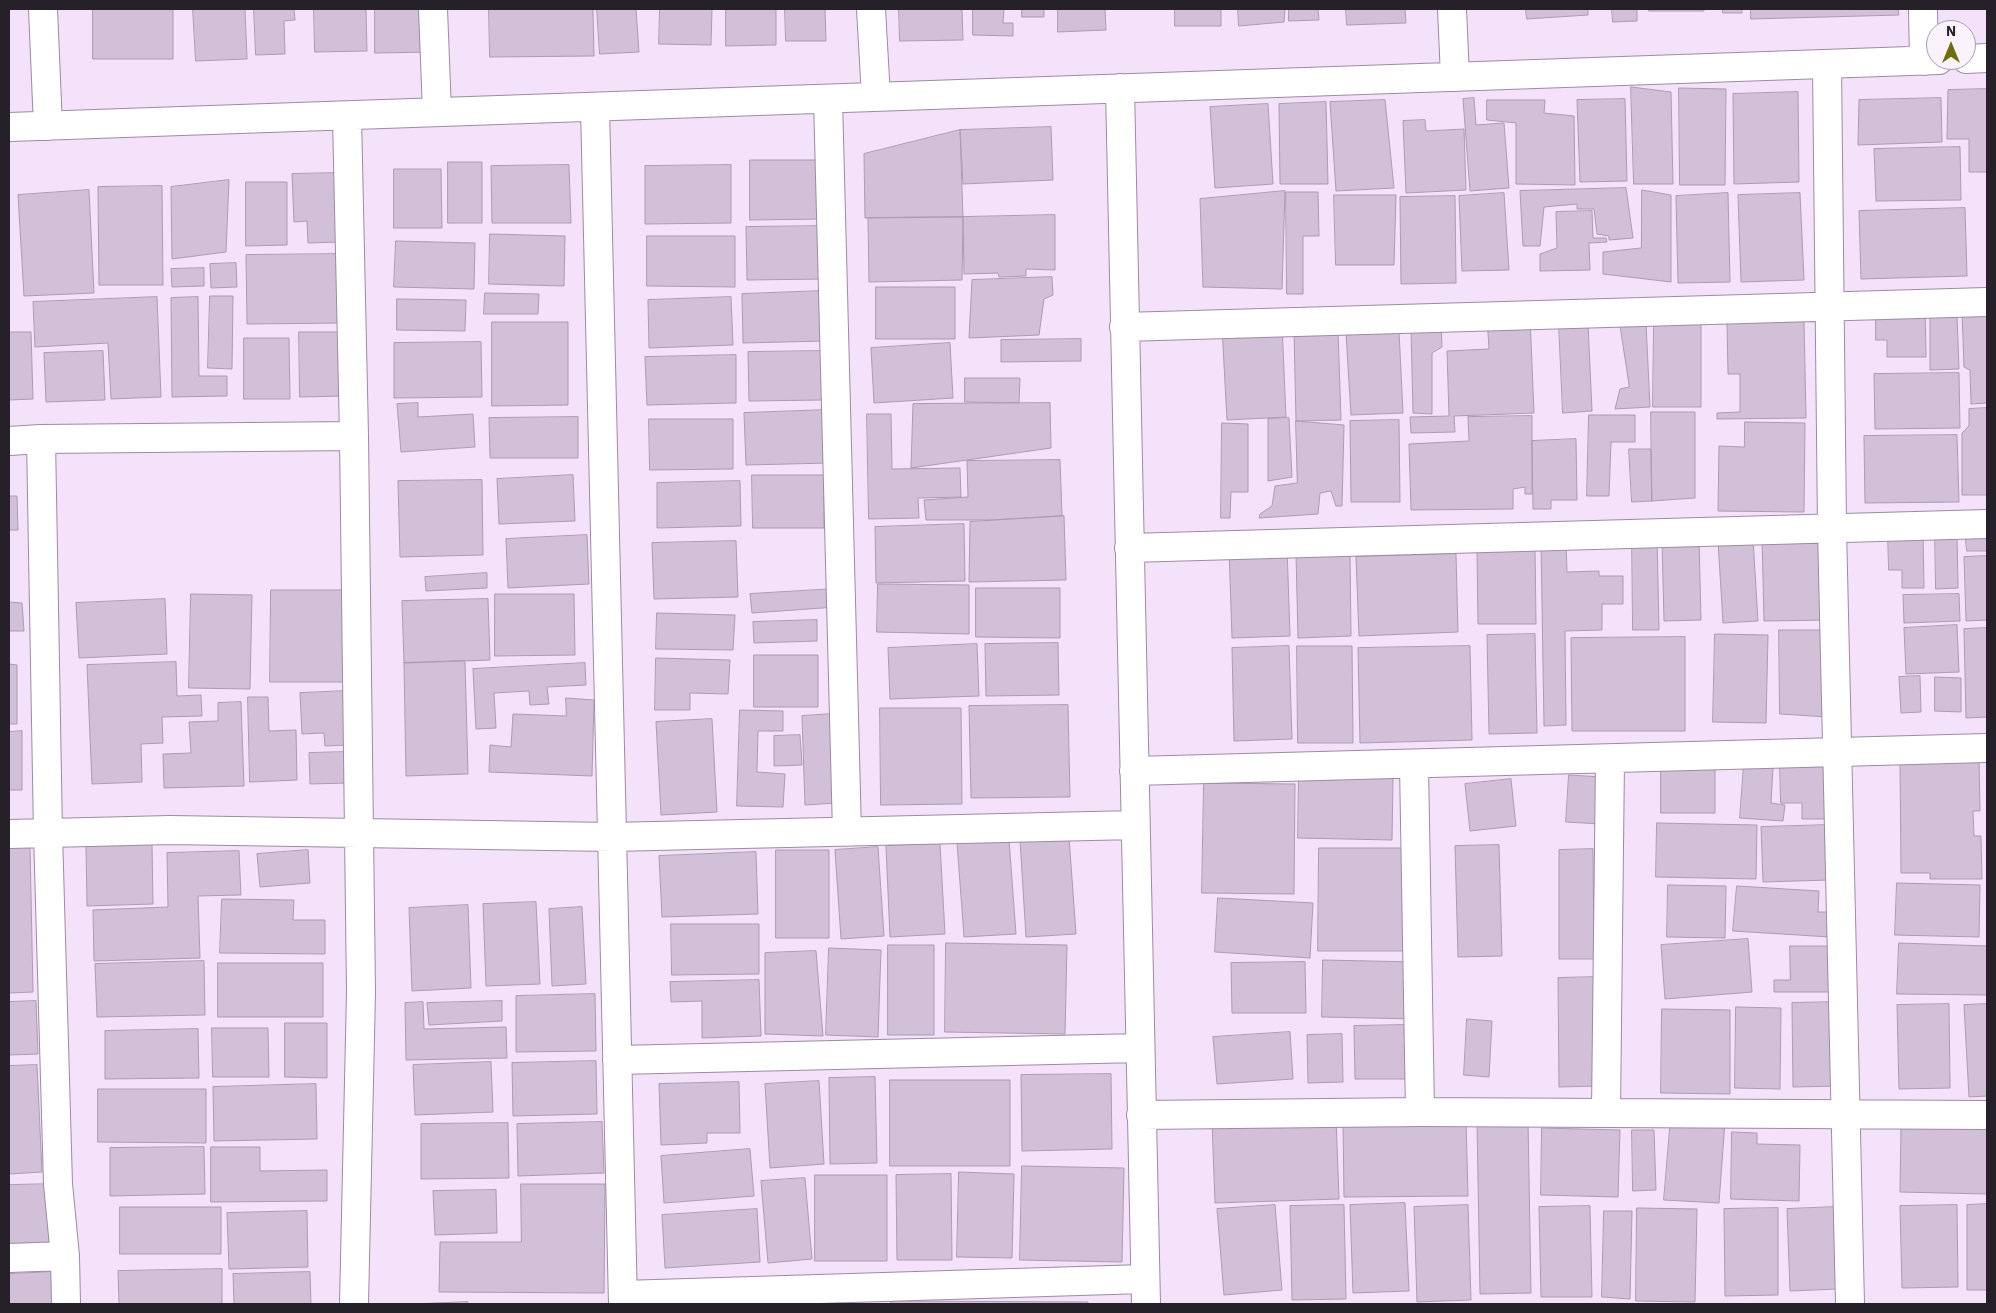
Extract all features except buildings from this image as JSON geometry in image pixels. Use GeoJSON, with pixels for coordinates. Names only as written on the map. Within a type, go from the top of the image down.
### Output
{"type":"FeatureCollection","features":[{"type":"Feature","properties":{"kind":"street"},"geometry":{"type":"LineString","coordinates":[[43,9],[48,126]]}},
{"type":"Feature","properties":{"kind":"street"},"geometry":{"type":"LineString","coordinates":[[434,9],[437,112]]}},
{"type":"Feature","properties":{"kind":"street"},"geometry":{"type":"LineString","coordinates":[[871,9],[876,97]]}},
{"type":"Feature","properties":{"kind":"street"},"geometry":{"type":"LineString","coordinates":[[1452,9],[1455,77]]}},
{"type":"Feature","properties":{"kind":"street"},"geometry":{"type":"LineString","coordinates":[[1923,9],[1926,26]]}},
{"type":"Feature","properties":{"kind":"street"},"geometry":{"type":"LineString","coordinates":[[9,127],[1926,60]]}},
{"type":"Feature","properties":{"kind":"street"},"geometry":{"type":"LineString","coordinates":[[1827,64],[1832,528],[1844,1115],[1850,1304]]}},
{"type":"Feature","properties":{"kind":"street"},"geometry":{"type":"LineString","coordinates":[[595,107],[623,1300],[1145,1292],[1120,88]]}},
{"type":"Feature","properties":{"kind":"street"},"geometry":{"type":"LineString","coordinates":[[828,99],[847,832]]}},
{"type":"Feature","properties":{"kind":"street"},"geometry":{"type":"LineString","coordinates":[[347,116],[354,436],[361,992],[354,1304]]}},
{"type":"Feature","properties":{"kind":"street"},"geometry":{"type":"LineString","coordinates":[[1124,326],[1987,302]]}},
{"type":"Feature","properties":{"kind":"street"},"geometry":{"type":"LineString","coordinates":[[9,441],[41,439],[354,436]]}},
{"type":"Feature","properties":{"kind":"street"},"geometry":{"type":"LineString","coordinates":[[41,439],[48,833],[58,1184],[65,1256],[66,1304]]}},
{"type":"Feature","properties":{"kind":"street"},"geometry":{"type":"LineString","coordinates":[[1129,548],[1987,524]]}},
{"type":"Feature","properties":{"kind":"street"},"geometry":{"type":"LineString","coordinates":[[1134,771],[1987,748]]}},
{"type":"Feature","properties":{"kind":"street"},"geometry":{"type":"LineString","coordinates":[[1606,1112],[1610,759]]}},
{"type":"Feature","properties":{"kind":"street"},"geometry":{"type":"LineString","coordinates":[[1414,764],[1420,1112]]}},
{"type":"Feature","properties":{"kind":"street"},"geometry":{"type":"LineString","coordinates":[[9,834],[170,830],[611,837],[1135,826]]}},
{"type":"Feature","properties":{"kind":"street"},"geometry":{"type":"LineString","coordinates":[[617,1060],[1140,1048]]}},
{"type":"Feature","properties":{"kind":"street"},"geometry":{"type":"LineString","coordinates":[[1141,1115],[1606,1112],[1987,1115]]}},
{"type":"Feature","properties":{"kind":"street"},"geometry":{"type":"LineString","coordinates":[[9,1258],[65,1256]]}}]}
